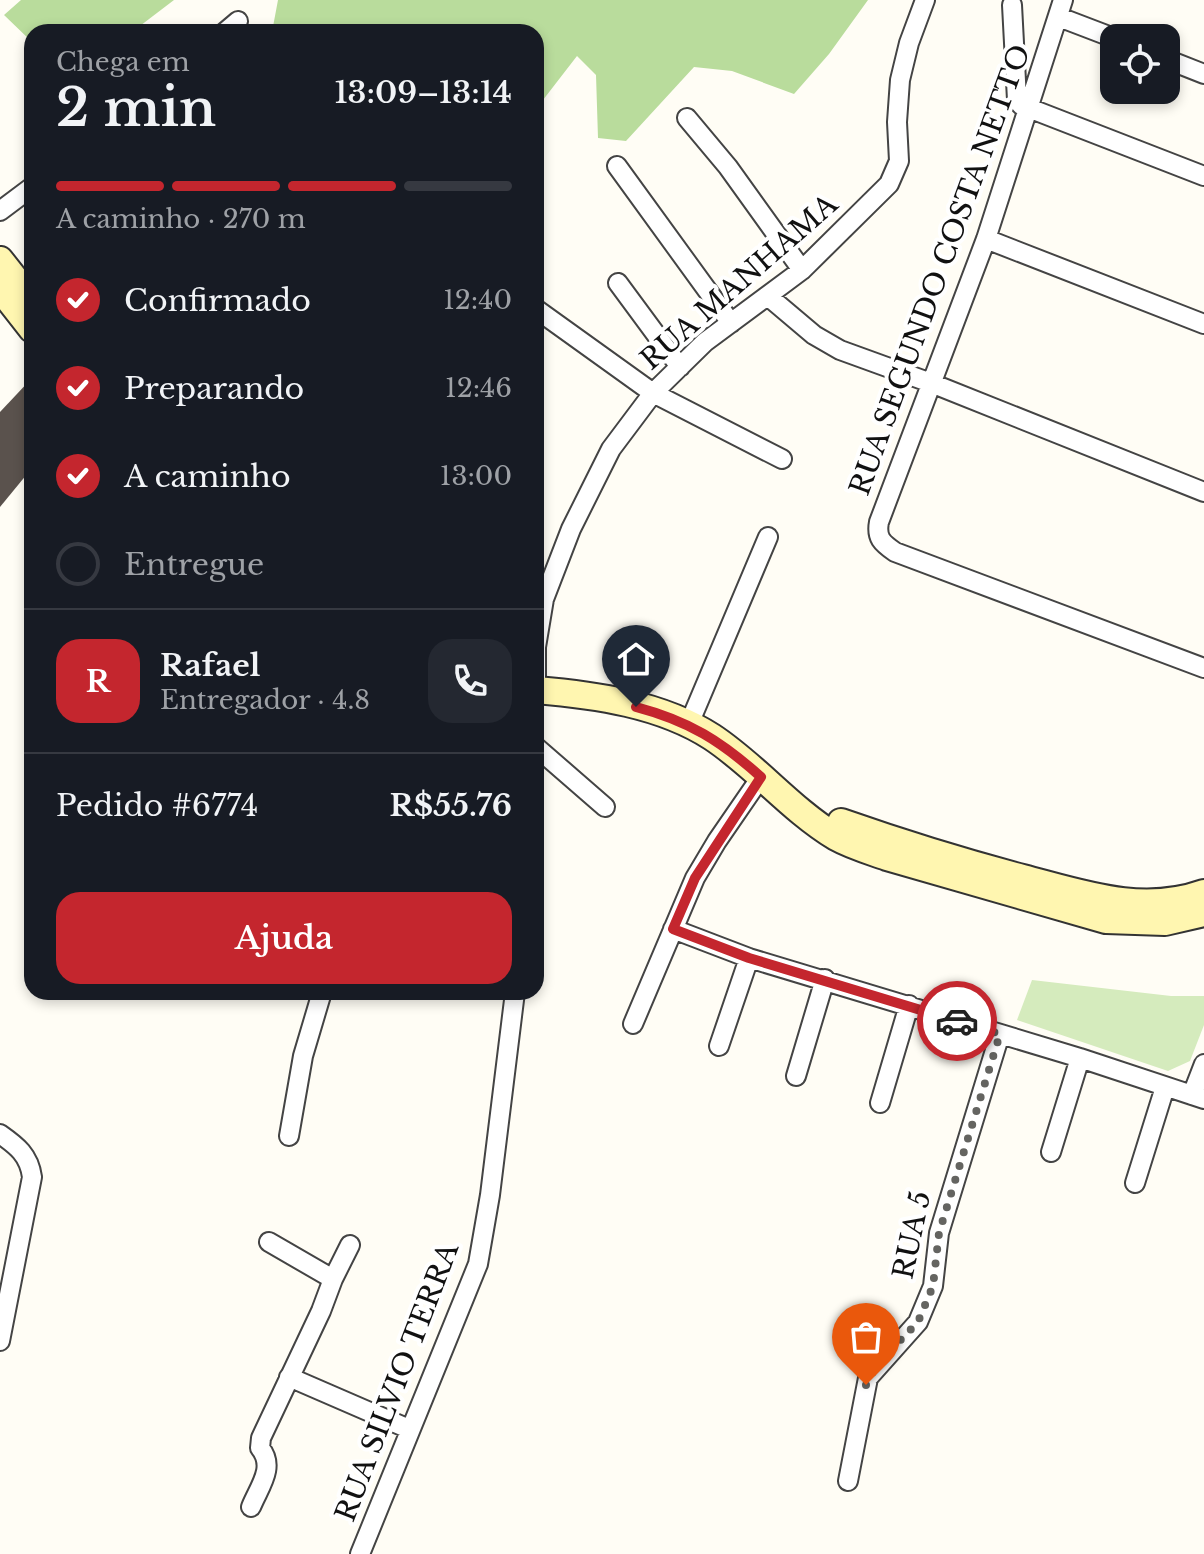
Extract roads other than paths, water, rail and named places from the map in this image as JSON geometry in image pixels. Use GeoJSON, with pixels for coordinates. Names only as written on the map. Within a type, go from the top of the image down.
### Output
{"type":"FeatureCollection","features":[{"type":"Feature","properties":{"kind":"main road"},"geometry":{"type":"LineString","coordinates":[[0,260],[24,291]]}},
{"type":"Feature","properties":{"kind":"main road"},"geometry":{"type":"LineString","coordinates":[[0,288],[24,319]]}},
{"type":"Feature","properties":{"kind":"main road"},"geometry":{"type":"LineString","coordinates":[[544,691],[611,701],[667,715],[721,743],[803,812],[982,868],[1106,920],[1137,923],[1179,920],[1204,913]]}},
{"type":"Feature","properties":{"kind":"main road"},"geometry":{"type":"LineString","coordinates":[[1040,893],[1121,903],[1157,903],[1204,893]]}},
{"type":"Feature","properties":{"kind":"street","name":"RUA MANHAMA"},"geometry":{"type":"LineString","coordinates":[[544,599],[571,529],[611,449],[653,393],[705,342],[802,270],[889,184],[899,161],[897,122],[900,80],[909,43],[925,0]]}},
{"type":"Feature","properties":{"kind":"street"},"geometry":{"type":"LineString","coordinates":[[1012,5],[1017,100],[1021,105],[1204,176]]}},
{"type":"Feature","properties":{"kind":"street"},"geometry":{"type":"LineString","coordinates":[[1061,8],[1100,30]]}},
{"type":"Feature","properties":{"kind":"street","name":"RUA SEGUNDO COSTA NETTO"},"geometry":{"type":"LineString","coordinates":[[1061,8],[986,239],[877,533],[882,543],[895,552],[1204,668]]}},
{"type":"Feature","properties":{"kind":"street"},"geometry":{"type":"LineString","coordinates":[[1180,65],[1204,74]]}},
{"type":"Feature","properties":{"kind":"street"},"geometry":{"type":"LineString","coordinates":[[687,118],[728,167],[802,270]]}},
{"type":"Feature","properties":{"kind":"street"},"geometry":{"type":"LineString","coordinates":[[617,166],[731,323]]}},
{"type":"Feature","properties":{"kind":"street"},"geometry":{"type":"LineString","coordinates":[[0,211],[24,193]]}},
{"type":"Feature","properties":{"kind":"street"},"geometry":{"type":"LineString","coordinates":[[986,239],[1204,324]]}},
{"type":"Feature","properties":{"kind":"street"},"geometry":{"type":"LineString","coordinates":[[618,283],[680,367]]}},
{"type":"Feature","properties":{"kind":"street"},"geometry":{"type":"LineString","coordinates":[[769,297],[814,335],[840,350],[1204,492]]}},
{"type":"Feature","properties":{"kind":"street"},"geometry":{"type":"LineString","coordinates":[[544,315],[653,393],[782,459]]}},
{"type":"Feature","properties":{"kind":"street"},"geometry":{"type":"LineString","coordinates":[[689,724],[768,537]]}},
{"type":"Feature","properties":{"kind":"street"},"geometry":{"type":"LineString","coordinates":[[544,754],[605,807]]}},
{"type":"Feature","properties":{"kind":"street"},"geometry":{"type":"LineString","coordinates":[[633,1024],[695,878],[761,777]]}},
{"type":"Feature","properties":{"kind":"street"},"geometry":{"type":"LineString","coordinates":[[673,929],[749,958],[909,1005],[1198,1097],[1204,1064]]}},
{"type":"Feature","properties":{"kind":"street"},"geometry":{"type":"LineString","coordinates":[[719,1046],[749,958]]}},
{"type":"Feature","properties":{"kind":"street"},"geometry":{"type":"LineString","coordinates":[[796,1076],[825,979]]}},
{"type":"Feature","properties":{"kind":"street"},"geometry":{"type":"LineString","coordinates":[[289,1136],[303,1056],[320,1000]]}},
{"type":"Feature","properties":{"kind":"street","name":"RUA SILVIO TERRA"},"geometry":{"type":"LineString","coordinates":[[360,1554],[478,1264],[490,1195],[514,1000]]}},
{"type":"Feature","properties":{"kind":"street"},"geometry":{"type":"LineString","coordinates":[[880,1103],[909,1005]]}},
{"type":"Feature","properties":{"kind":"street","name":"RUA 5"},"geometry":{"type":"LineString","coordinates":[[848,1481],[868,1378],[918,1322],[933,1286],[939,1233],[1000,1034]]}},
{"type":"Feature","properties":{"kind":"street"},"geometry":{"type":"LineString","coordinates":[[1051,1152],[1080,1058]]}},
{"type":"Feature","properties":{"kind":"street"},"geometry":{"type":"LineString","coordinates":[[1135,1183],[1165,1087]]}},
{"type":"Feature","properties":{"kind":"street"},"geometry":{"type":"LineString","coordinates":[[0,1134],[19,1148],[30,1162],[32,1177],[0,1341]]}},
{"type":"Feature","properties":{"kind":"street"},"geometry":{"type":"LineString","coordinates":[[269,1242],[333,1279]]}},
{"type":"Feature","properties":{"kind":"street"},"geometry":{"type":"LineString","coordinates":[[251,1507],[268,1466],[260,1448],[261,1438],[350,1245]]}},
{"type":"Feature","properties":{"kind":"street"},"geometry":{"type":"LineString","coordinates":[[289,1377],[409,1429]]}}]}
